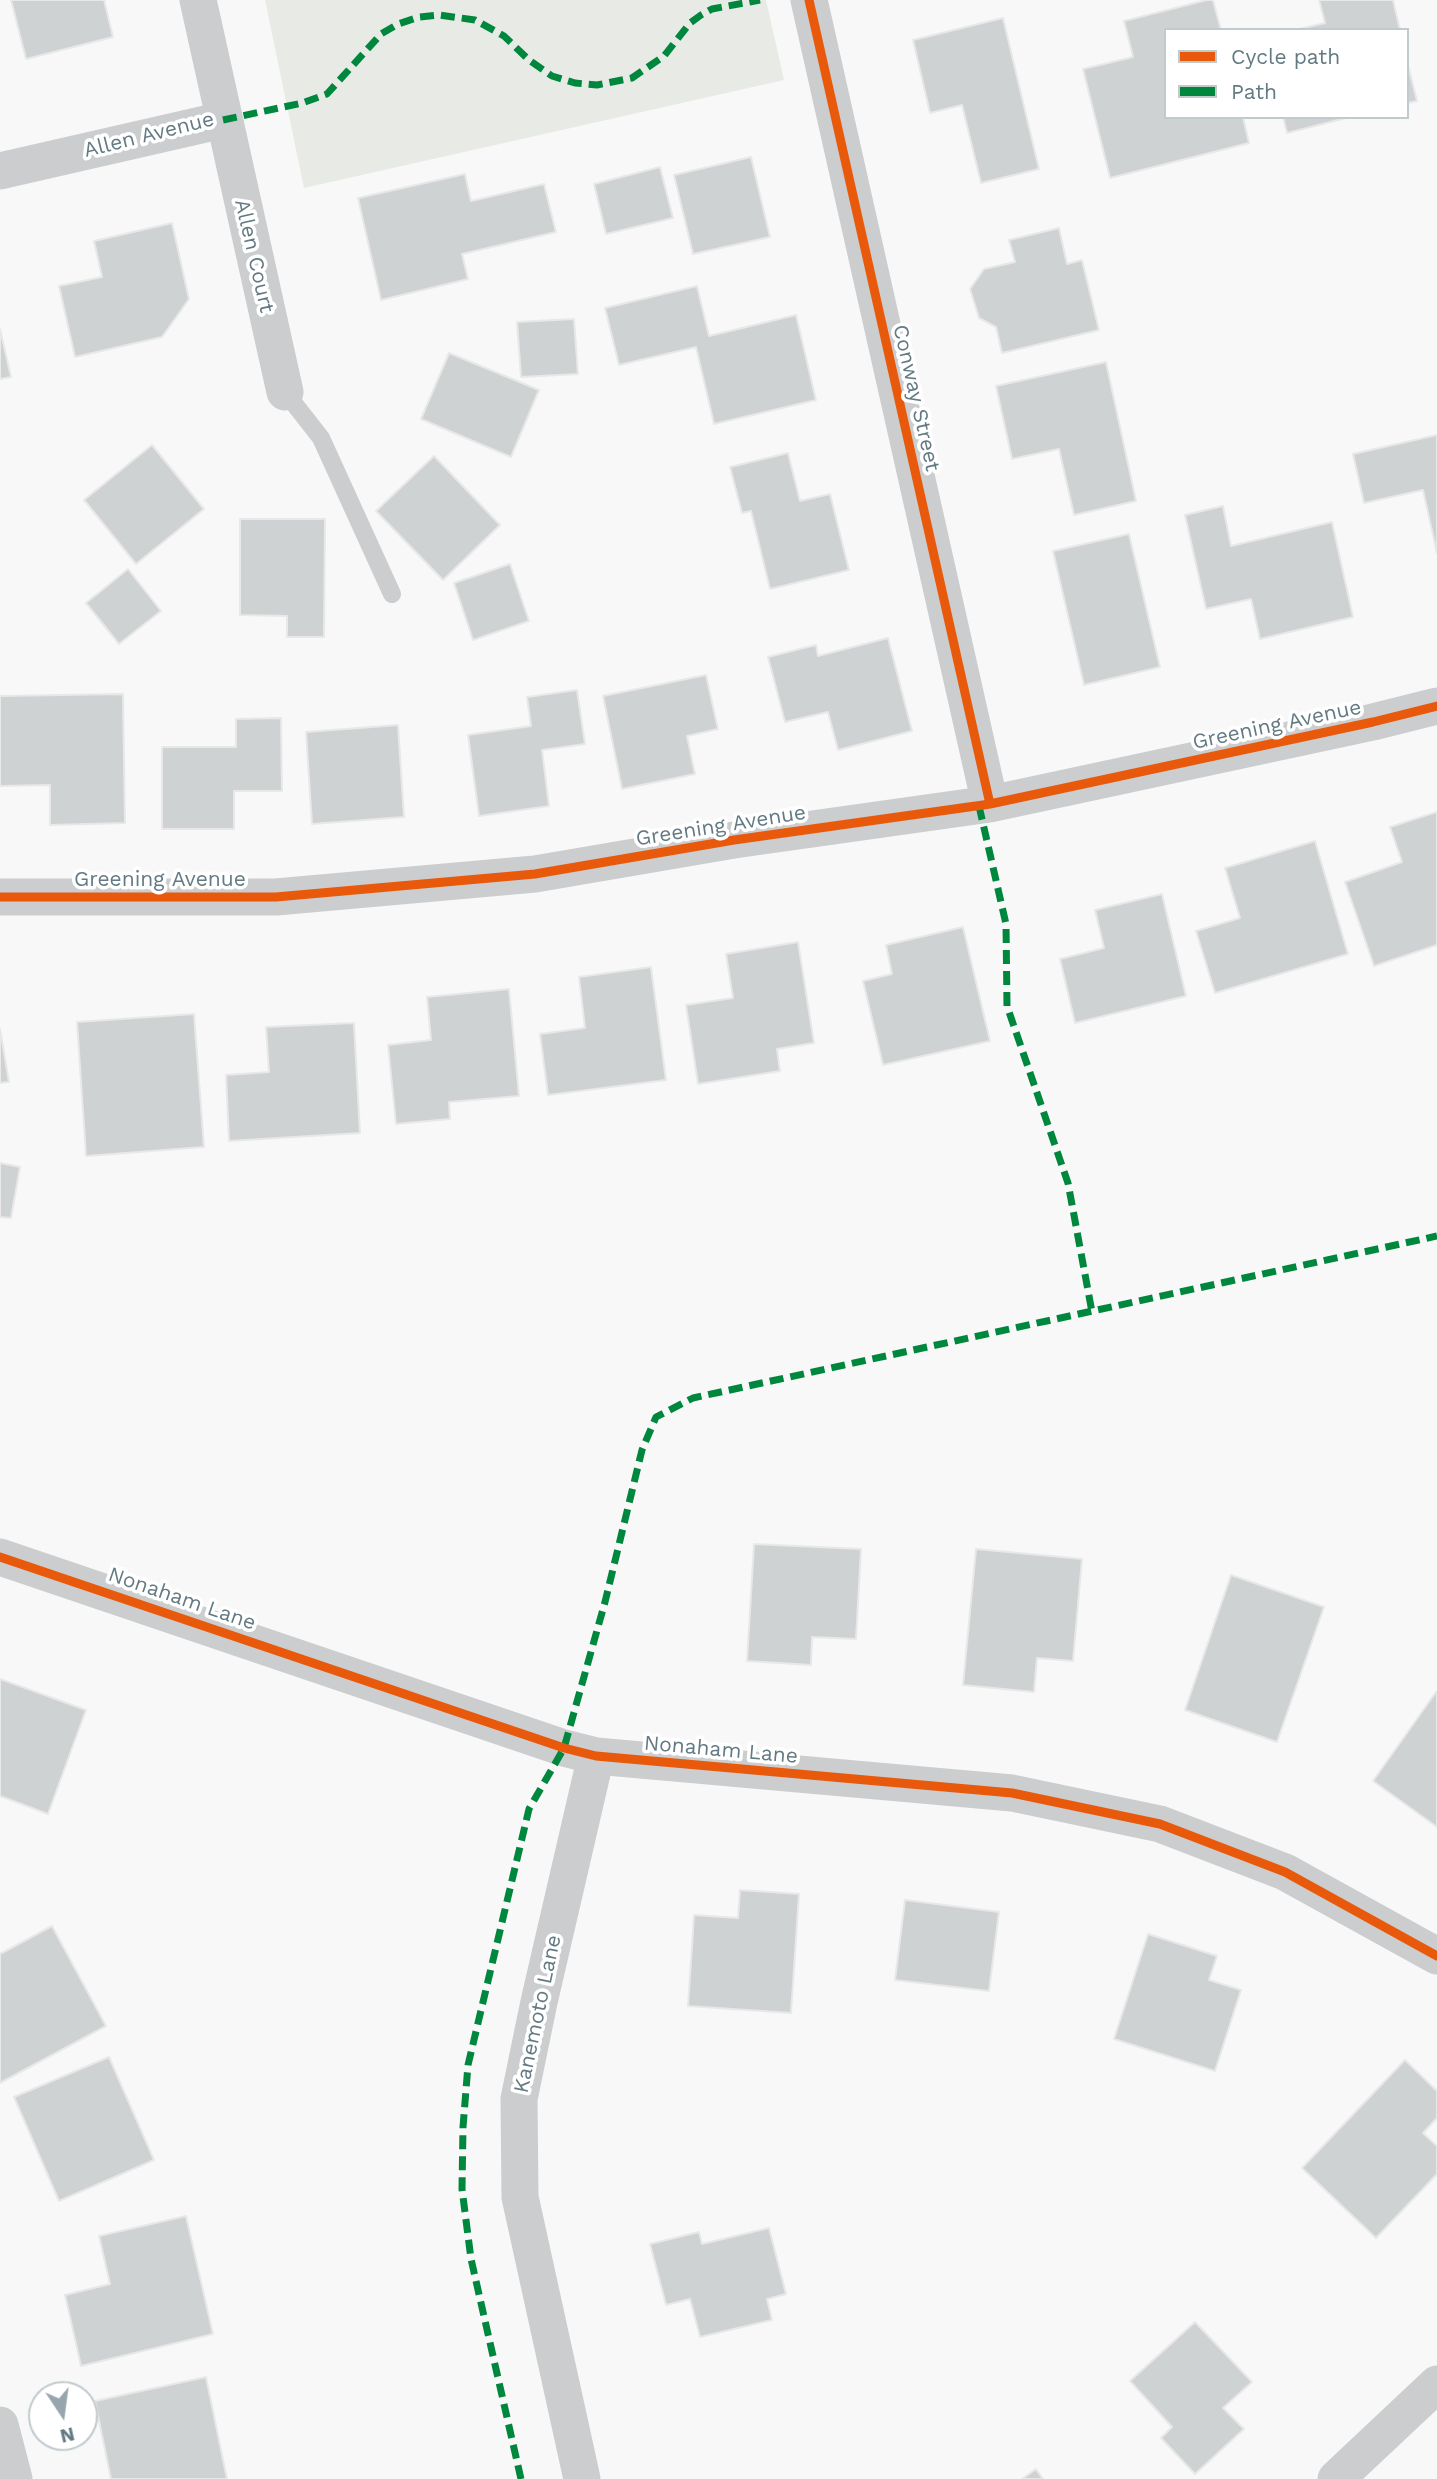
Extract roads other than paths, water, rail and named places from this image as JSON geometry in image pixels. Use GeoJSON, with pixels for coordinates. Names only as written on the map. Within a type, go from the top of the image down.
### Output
{"type":"FeatureCollection","features":[{"type":"Feature","properties":{"kind":"street","name":"Allen Avenue"},"geometry":{"type":"LineString","coordinates":[[0,171],[223,120],[198,0]]}},
{"type":"Feature","properties":{"kind":"street","name":"Conway Street"},"geometry":{"type":"LineString","coordinates":[[809,0],[990,804]]}},
{"type":"Feature","properties":{"kind":"street","name":"Allen Court"},"geometry":{"type":"LineString","coordinates":[[223,120],[285,392]]}},
{"type":"Feature","properties":{"kind":"street","name":"Greening Avenue"},"geometry":{"type":"LineString","coordinates":[[0,897],[276,897],[535,874],[734,840],[990,804],[1437,706]]}},
{"type":"Feature","properties":{"kind":"street","name":"Nonaham Lane"},"geometry":{"type":"LineString","coordinates":[[0,1557],[564,1748],[596,1756],[1012,1793],[1160,1824],[1285,1872],[1437,1956]]}},
{"type":"Feature","properties":{"kind":"street","name":"Kanemoto Lane"},"geometry":{"type":"LineString","coordinates":[[582,2479],[520,2197],[519,2099],[538,2002],[596,1756]]}},
{"type":"Feature","properties":{"kind":"street"},"geometry":{"type":"LineString","coordinates":[[1336,2479],[1437,2384]]}},
{"type":"Feature","properties":{"kind":"street"},"geometry":{"type":"LineString","coordinates":[[0,2425],[14,2479]]}},
{"type":"Feature","properties":{"kind":"lane"},"geometry":{"type":"LineString","coordinates":[[285,392],[321,438],[392,594]]}}]}
